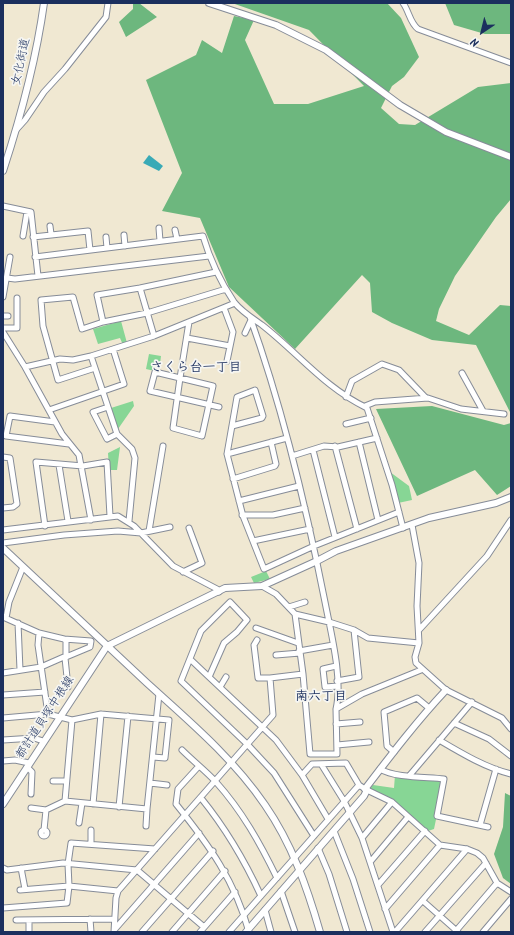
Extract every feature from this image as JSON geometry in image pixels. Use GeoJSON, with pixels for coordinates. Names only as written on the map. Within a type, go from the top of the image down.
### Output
{"type":"FeatureCollection","features":[{"type":"Feature","properties":{"kind":"street","name":"女化街道"},"geometry":{"type":"LineString","coordinates":[[3,171],[16,130],[35,58],[44,3]]}},
{"type":"Feature","properties":{"kind":"street"},"geometry":{"type":"LineString","coordinates":[[16,130],[25,120],[44,92],[65,69],[106,17],[108,3]]}},
{"type":"Feature","properties":{"kind":"street"},"geometry":{"type":"LineString","coordinates":[[209,3],[276,25],[305,39],[326,50],[400,105],[446,132],[511,157]]}},
{"type":"Feature","properties":{"kind":"street"},"geometry":{"type":"LineString","coordinates":[[403,3],[407,8],[414,26],[418,29],[511,63]]}},
{"type":"Feature","properties":{"kind":"street"},"geometry":{"type":"LineString","coordinates":[[3,206],[31,212],[38,276]]}},
{"type":"Feature","properties":{"kind":"street"},"geometry":{"type":"LineString","coordinates":[[23,236],[27,212]]}},
{"type":"Feature","properties":{"kind":"street"},"geometry":{"type":"LineString","coordinates":[[50,226],[51,234]]}},
{"type":"Feature","properties":{"kind":"street"},"geometry":{"type":"LineString","coordinates":[[159,228],[160,241]]}},
{"type":"Feature","properties":{"kind":"street"},"geometry":{"type":"LineString","coordinates":[[33,237],[88,230],[90,250]]}},
{"type":"Feature","properties":{"kind":"street"},"geometry":{"type":"LineString","coordinates":[[175,230],[177,239]]}},
{"type":"Feature","properties":{"kind":"street"},"geometry":{"type":"LineString","coordinates":[[124,235],[125,246]]}},
{"type":"Feature","properties":{"kind":"street"},"geometry":{"type":"LineString","coordinates":[[35,257],[204,236],[209,256],[216,272],[235,303],[250,319],[262,325],[314,373],[346,397],[367,408],[372,418],[403,528]]}},
{"type":"Feature","properties":{"kind":"street"},"geometry":{"type":"LineString","coordinates":[[106,237],[107,248]]}},
{"type":"Feature","properties":{"kind":"street"},"geometry":{"type":"LineString","coordinates":[[7,278],[15,279],[209,256]]}},
{"type":"Feature","properties":{"kind":"street"},"geometry":{"type":"LineString","coordinates":[[3,297],[10,257]]}},
{"type":"Feature","properties":{"kind":"street"},"geometry":{"type":"LineString","coordinates":[[103,322],[97,295],[140,288],[216,272]]}},
{"type":"Feature","properties":{"kind":"street"},"geometry":{"type":"LineString","coordinates":[[140,288],[154,336]]}},
{"type":"Feature","properties":{"kind":"street"},"geometry":{"type":"LineString","coordinates":[[95,368],[58,380],[43,326],[41,300],[73,297],[82,329],[103,322],[147,313],[226,289]]}},
{"type":"Feature","properties":{"kind":"street"},"geometry":{"type":"LineString","coordinates":[[3,328],[17,328],[17,298]]}},
{"type":"Feature","properties":{"kind":"street"},"geometry":{"type":"LineString","coordinates":[[25,367],[60,359],[73,360],[91,356],[154,336],[235,303]]}},
{"type":"Feature","properties":{"kind":"street"},"geometry":{"type":"LineString","coordinates":[[224,308],[232,332],[227,361]]}},
{"type":"Feature","properties":{"kind":"street"},"geometry":{"type":"LineString","coordinates":[[245,333],[250,319]]}},
{"type":"Feature","properties":{"kind":"street"},"geometry":{"type":"LineString","coordinates":[[250,319],[262,352],[292,456],[314,546],[336,666],[339,697],[336,710],[337,754],[310,754],[303,674],[295,614],[276,594],[262,586]]}},
{"type":"Feature","properties":{"kind":"street"},"geometry":{"type":"LineString","coordinates":[[189,322],[180,378],[177,398],[173,428],[202,436],[209,405],[213,386],[180,378],[155,372],[150,391],[177,398],[209,405],[219,407]]}},
{"type":"Feature","properties":{"kind":"street"},"geometry":{"type":"LineString","coordinates":[[3,332],[25,367],[55,422],[69,444],[79,455],[83,466],[91,520]]}},
{"type":"Feature","properties":{"kind":"street"},"geometry":{"type":"LineString","coordinates":[[187,338],[230,346]]}},
{"type":"Feature","properties":{"kind":"street"},"geometry":{"type":"LineString","coordinates":[[49,410],[124,384],[113,349]]}},
{"type":"Feature","properties":{"kind":"street"},"geometry":{"type":"LineString","coordinates":[[91,356],[117,434],[132,449],[135,458],[128,521]]}},
{"type":"Feature","properties":{"kind":"street"},"geometry":{"type":"LineString","coordinates":[[346,397],[352,381],[382,364],[399,370],[426,398]]}},
{"type":"Feature","properties":{"kind":"street"},"geometry":{"type":"LineString","coordinates":[[462,373],[483,412]]}},
{"type":"Feature","properties":{"kind":"street"},"geometry":{"type":"LineString","coordinates":[[232,426],[262,418],[263,416],[255,390],[237,397],[227,454],[242,515],[264,569],[335,537],[399,512]]}},
{"type":"Feature","properties":{"kind":"street"},"geometry":{"type":"LineString","coordinates":[[364,406],[375,402],[426,398],[461,409],[504,414]]}},
{"type":"Feature","properties":{"kind":"street"},"geometry":{"type":"LineString","coordinates":[[108,407],[93,412],[107,439],[117,434]]}},
{"type":"Feature","properties":{"kind":"street"},"geometry":{"type":"LineString","coordinates":[[55,422],[10,416],[6,436],[69,444]]}},
{"type":"Feature","properties":{"kind":"street"},"geometry":{"type":"LineString","coordinates":[[346,424],[372,418]]}},
{"type":"Feature","properties":{"kind":"street"},"geometry":{"type":"LineString","coordinates":[[227,454],[286,438]]}},
{"type":"Feature","properties":{"kind":"street"},"geometry":{"type":"LineString","coordinates":[[292,456],[324,446],[335,446],[377,438]]}},
{"type":"Feature","properties":{"kind":"street"},"geometry":{"type":"LineString","coordinates":[[233,479],[275,466],[276,464],[271,442]]}},
{"type":"Feature","properties":{"kind":"street"},"geometry":{"type":"LineString","coordinates":[[359,442],[378,520]]}},
{"type":"Feature","properties":{"kind":"street"},"geometry":{"type":"LineString","coordinates":[[149,531],[163,446]]}},
{"type":"Feature","properties":{"kind":"street"},"geometry":{"type":"LineString","coordinates":[[335,446],[357,528]]}},
{"type":"Feature","properties":{"kind":"street"},"geometry":{"type":"LineString","coordinates":[[313,450],[335,537]]}},
{"type":"Feature","properties":{"kind":"street"},"geometry":{"type":"LineString","coordinates":[[3,457],[10,458],[17,504],[13,507],[3,508]]}},
{"type":"Feature","properties":{"kind":"street"},"geometry":{"type":"LineString","coordinates":[[45,526],[36,462],[83,466],[107,462],[110,516]]}},
{"type":"Feature","properties":{"kind":"street"},"geometry":{"type":"LineString","coordinates":[[59,465],[68,521]]}},
{"type":"Feature","properties":{"kind":"street"},"geometry":{"type":"LineString","coordinates":[[239,501],[299,486]]}},
{"type":"Feature","properties":{"kind":"street"},"geometry":{"type":"LineString","coordinates":[[107,646],[148,627],[204,597],[226,588],[262,586],[336,551],[429,518],[496,503],[511,497]]}},
{"type":"Feature","properties":{"kind":"street"},"geometry":{"type":"LineString","coordinates":[[242,515],[273,515],[305,508]]}},
{"type":"Feature","properties":{"kind":"street"},"geometry":{"type":"LineString","coordinates":[[3,530],[118,516],[128,521],[173,566],[217,588],[219,592]]}},
{"type":"Feature","properties":{"kind":"street"},"geometry":{"type":"LineString","coordinates":[[419,630],[487,556],[511,520]]}},
{"type":"Feature","properties":{"kind":"street"},"geometry":{"type":"LineString","coordinates":[[412,525],[419,563],[417,606],[419,643],[415,657],[416,664],[446,690],[502,718],[511,729]]}},
{"type":"Feature","properties":{"kind":"street"},"geometry":{"type":"LineString","coordinates":[[3,543],[72,534],[118,531],[140,532],[170,527]]}},
{"type":"Feature","properties":{"kind":"street"},"geometry":{"type":"LineString","coordinates":[[183,572],[202,563],[189,528]]}},
{"type":"Feature","properties":{"kind":"street"},"geometry":{"type":"LineString","coordinates":[[253,541],[310,529]]}},
{"type":"Feature","properties":{"kind":"street"},"geometry":{"type":"LineString","coordinates":[[3,548],[232,763],[266,805],[295,857],[320,932]]}},
{"type":"Feature","properties":{"kind":"street"},"geometry":{"type":"LineString","coordinates":[[3,673],[41,667],[90,647],[91,641],[64,639],[39,633],[5,617],[9,602],[23,567]]}},
{"type":"Feature","properties":{"kind":"street"},"geometry":{"type":"LineString","coordinates":[[209,677],[224,643],[237,632],[247,620],[230,602],[200,631],[181,681],[247,744],[274,773],[314,836]]}},
{"type":"Feature","properties":{"kind":"street"},"geometry":{"type":"LineString","coordinates":[[289,607],[305,602]]}},
{"type":"Feature","properties":{"kind":"street"},"geometry":{"type":"LineString","coordinates":[[295,614],[354,630],[368,638],[419,643]]}},
{"type":"Feature","properties":{"kind":"street"},"geometry":{"type":"LineString","coordinates":[[18,623],[20,670]]}},
{"type":"Feature","properties":{"kind":"street"},"geometry":{"type":"LineString","coordinates":[[256,628],[298,642]]}},
{"type":"Feature","properties":{"kind":"street"},"geometry":{"type":"LineString","coordinates":[[336,666],[323,669],[325,687],[359,677],[354,630]]}},
{"type":"Feature","properties":{"kind":"street"},"geometry":{"type":"LineString","coordinates":[[39,633],[41,667],[43,672],[48,714]]}},
{"type":"Feature","properties":{"kind":"street"},"geometry":{"type":"LineString","coordinates":[[64,639],[66,641],[68,687]]}},
{"type":"Feature","properties":{"kind":"street"},"geometry":{"type":"LineString","coordinates":[[257,640],[254,645],[258,678],[303,674]]}},
{"type":"Feature","properties":{"kind":"street"},"geometry":{"type":"LineString","coordinates":[[276,655],[333,645]]}},
{"type":"Feature","properties":{"kind":"street","name":"都計道貝塚中根線"},"geometry":{"type":"LineString","coordinates":[[3,804],[43,741],[107,646]]}},
{"type":"Feature","properties":{"kind":"street"},"geometry":{"type":"LineString","coordinates":[[190,659],[263,727],[289,755],[328,819]]}},
{"type":"Feature","properties":{"kind":"street"},"geometry":{"type":"LineString","coordinates":[[336,710],[362,694],[422,670]]}},
{"type":"Feature","properties":{"kind":"street"},"geometry":{"type":"LineString","coordinates":[[220,687],[226,677]]}},
{"type":"Feature","properties":{"kind":"street"},"geometry":{"type":"LineString","coordinates":[[114,930],[118,890],[186,816],[273,715],[270,678]]}},
{"type":"Feature","properties":{"kind":"street"},"geometry":{"type":"LineString","coordinates":[[247,931],[350,813],[364,796],[366,790],[380,769],[429,708],[446,690]]}},
{"type":"Feature","properties":{"kind":"street"},"geometry":{"type":"LineString","coordinates":[[3,695],[45,692]]}},
{"type":"Feature","properties":{"kind":"street"},"geometry":{"type":"LineString","coordinates":[[146,826],[159,694]]}},
{"type":"Feature","properties":{"kind":"street"},"geometry":{"type":"LineString","coordinates":[[394,752],[387,746],[384,712],[417,698],[429,708]]}},
{"type":"Feature","properties":{"kind":"street"},"geometry":{"type":"LineString","coordinates":[[409,776],[472,702]]}},
{"type":"Feature","properties":{"kind":"street"},"geometry":{"type":"LineString","coordinates":[[3,718],[48,714],[72,720],[101,714],[169,720],[165,758],[153,757]]}},
{"type":"Feature","properties":{"kind":"street"},"geometry":{"type":"LineString","coordinates":[[93,804],[101,714]]}},
{"type":"Feature","properties":{"kind":"street"},"geometry":{"type":"LineString","coordinates":[[119,807],[128,716]]}},
{"type":"Feature","properties":{"kind":"street"},"geometry":{"type":"LineString","coordinates":[[65,801],[72,720]]}},
{"type":"Feature","properties":{"kind":"street"},"geometry":{"type":"LineString","coordinates":[[336,724],[360,722]]}},
{"type":"Feature","properties":{"kind":"street"},"geometry":{"type":"LineString","coordinates":[[454,723],[489,739],[511,756]]}},
{"type":"Feature","properties":{"kind":"street"},"geometry":{"type":"LineString","coordinates":[[3,740],[34,738],[43,741]]}},
{"type":"Feature","properties":{"kind":"street"},"geometry":{"type":"LineString","coordinates":[[439,740],[496,769],[511,774]]}},
{"type":"Feature","properties":{"kind":"street"},"geometry":{"type":"LineString","coordinates":[[337,745],[369,742]]}},
{"type":"Feature","properties":{"kind":"street"},"geometry":{"type":"LineString","coordinates":[[182,750],[215,782],[250,826],[277,878]]}},
{"type":"Feature","properties":{"kind":"street"},"geometry":{"type":"LineString","coordinates":[[3,761],[15,760],[28,765],[32,772],[31,794]]}},
{"type":"Feature","properties":{"kind":"street"},"geometry":{"type":"LineString","coordinates":[[302,775],[312,764],[346,763],[359,785],[366,790],[392,802],[440,845],[467,849],[477,853],[486,863],[497,883],[511,892]]}},
{"type":"Feature","properties":{"kind":"street"},"geometry":{"type":"LineString","coordinates":[[321,764],[344,801],[362,838],[394,932],[423,901],[467,849]]}},
{"type":"Feature","properties":{"kind":"street"},"geometry":{"type":"LineString","coordinates":[[199,766],[178,789],[176,804],[213,851],[225,871],[235,892],[247,931]]}},
{"type":"Feature","properties":{"kind":"street"},"geometry":{"type":"LineString","coordinates":[[380,769],[385,772],[409,776],[444,779],[437,816],[488,827]]}},
{"type":"Feature","properties":{"kind":"street"},"geometry":{"type":"LineString","coordinates":[[480,825],[496,769]]}},
{"type":"Feature","properties":{"kind":"street"},"geometry":{"type":"LineString","coordinates":[[53,781],[66,781]]}},
{"type":"Feature","properties":{"kind":"street"},"geometry":{"type":"LineString","coordinates":[[150,783],[167,785]]}},
{"type":"Feature","properties":{"kind":"street"},"geometry":{"type":"LineString","coordinates":[[229,932],[359,785]]}},
{"type":"Feature","properties":{"kind":"street"},"geometry":{"type":"LineString","coordinates":[[201,798],[230,835],[249,869],[261,896]]}},
{"type":"Feature","properties":{"kind":"street"},"geometry":{"type":"LineString","coordinates":[[31,808],[46,810],[65,801],[147,809]]}},
{"type":"Feature","properties":{"kind":"street"},"geometry":{"type":"LineString","coordinates":[[362,838],[392,802]]}},
{"type":"Feature","properties":{"kind":"street"},"geometry":{"type":"LineString","coordinates":[[79,823],[82,803]]}},
{"type":"Feature","properties":{"kind":"street"},"geometry":{"type":"LineString","coordinates":[[44,830],[46,810]]}},
{"type":"Feature","properties":{"kind":"street"},"geometry":{"type":"LineString","coordinates":[[370,860],[408,817]]}},
{"type":"Feature","properties":{"kind":"street"},"geometry":{"type":"LineString","coordinates":[[91,830],[91,844]]}},
{"type":"Feature","properties":{"kind":"street"},"geometry":{"type":"LineString","coordinates":[[334,831],[353,879],[370,932]]}},
{"type":"Feature","properties":{"kind":"street"},"geometry":{"type":"LineString","coordinates":[[378,885],[425,831]]}},
{"type":"Feature","properties":{"kind":"street"},"geometry":{"type":"LineString","coordinates":[[114,930],[199,833]]}},
{"type":"Feature","properties":{"kind":"street"},"geometry":{"type":"LineString","coordinates":[[3,908],[68,904],[68,864],[71,843],[155,849]]}},
{"type":"Feature","properties":{"kind":"street"},"geometry":{"type":"LineString","coordinates":[[385,909],[440,845]]}},
{"type":"Feature","properties":{"kind":"street"},"geometry":{"type":"LineString","coordinates":[[318,848],[329,874],[347,932]]}},
{"type":"Feature","properties":{"kind":"street"},"geometry":{"type":"LineString","coordinates":[[142,932],[213,851]]}},
{"type":"Feature","properties":{"kind":"street"},"geometry":{"type":"LineString","coordinates":[[3,868],[7,870],[63,863],[137,870],[204,927]]}},
{"type":"Feature","properties":{"kind":"street"},"geometry":{"type":"LineString","coordinates":[[425,932],[486,863]]}},
{"type":"Feature","properties":{"kind":"street"},"geometry":{"type":"LineString","coordinates":[[21,868],[22,889],[68,886],[118,890]]}},
{"type":"Feature","properties":{"kind":"street"},"geometry":{"type":"LineString","coordinates":[[172,932],[225,871]]}},
{"type":"Feature","properties":{"kind":"street"},"geometry":{"type":"LineString","coordinates":[[423,901],[456,931],[497,883]]}},
{"type":"Feature","properties":{"kind":"street"},"geometry":{"type":"LineString","coordinates":[[281,891],[295,932]]}},
{"type":"Feature","properties":{"kind":"street"},"geometry":{"type":"LineString","coordinates":[[200,932],[235,892]]}},
{"type":"Feature","properties":{"kind":"street"},"geometry":{"type":"LineString","coordinates":[[483,932],[511,899]]}},
{"type":"Feature","properties":{"kind":"street"},"geometry":{"type":"LineString","coordinates":[[264,910],[271,932]]}},
{"type":"Feature","properties":{"kind":"street"},"geometry":{"type":"LineString","coordinates":[[90,919],[90,932]]}},
{"type":"Feature","properties":{"kind":"street"},"geometry":{"type":"LineString","coordinates":[[16,920],[115,919]]}},
{"type":"Feature","properties":{"kind":"street"},"geometry":{"type":"LineString","coordinates":[[29,920],[29,932]]}},
{"type":"Feature","properties":{"kind":"green space"},"geometry":{"type":"Polygon","coordinates":[[[133,3],[139,3],[157,17],[126,37],[119,22],[133,9],[133,3]]]}},
{"type":"Feature","properties":{"kind":"green space"},"geometry":{"type":"Polygon","coordinates":[[[232,3],[387,3],[401,18],[419,57],[404,77],[392,86],[381,108],[399,124],[415,125],[478,87],[511,83],[511,199],[496,217],[455,276],[439,309],[436,321],[469,335],[500,305],[511,306],[511,414],[476,345],[432,340],[392,323],[372,312],[370,283],[362,275],[295,349],[229,287],[200,218],[162,211],[182,173],[146,80],[196,55],[202,40],[222,53],[234,16],[254,20],[245,40],[274,104],[308,104],[364,86],[309,30],[232,3]]]}},
{"type":"Feature","properties":{"kind":"green space"},"geometry":{"type":"Polygon","coordinates":[[[445,3],[511,3],[511,34],[485,34],[454,25],[445,3]]]}},
{"type":"Feature","properties":{"kind":"green space"},"geometry":{"type":"Polygon","coordinates":[[[121,321],[127,343],[123,345],[120,338],[98,344],[93,329],[121,321]]]}},
{"type":"Feature","properties":{"kind":"green space"},"geometry":{"type":"Polygon","coordinates":[[[149,354],[161,356],[159,372],[146,369],[149,354]]]}},
{"type":"Feature","properties":{"kind":"green space"},"geometry":{"type":"Polygon","coordinates":[[[133,401],[134,406],[118,429],[111,408],[133,401]]]}},
{"type":"Feature","properties":{"kind":"green space"},"geometry":{"type":"Polygon","coordinates":[[[432,406],[504,425],[511,423],[511,486],[497,495],[475,470],[417,496],[376,409],[432,406]]]}},
{"type":"Feature","properties":{"kind":"green space"},"geometry":{"type":"Polygon","coordinates":[[[120,447],[117,470],[109,470],[108,453],[120,447]]]}},
{"type":"Feature","properties":{"kind":"green space"},"geometry":{"type":"Polygon","coordinates":[[[390,472],[409,486],[412,500],[398,503],[390,472]]]}},
{"type":"Feature","properties":{"kind":"green space"},"geometry":{"type":"Polygon","coordinates":[[[266,571],[270,579],[254,583],[251,577],[266,571]]]}},
{"type":"Feature","properties":{"kind":"green space"},"geometry":{"type":"Polygon","coordinates":[[[395,775],[444,781],[434,829],[428,831],[401,808],[369,790],[373,785],[394,788],[395,775]]]}},
{"type":"Feature","properties":{"kind":"green space"},"geometry":{"type":"Polygon","coordinates":[[[505,793],[511,796],[511,884],[503,878],[494,854],[503,827],[505,793]]]}},
{"type":"Feature","properties":{"kind":"water"},"geometry":{"type":"Polygon","coordinates":[[[149,155],[163,166],[159,171],[143,163],[149,155]]]}},
{"type":"Feature","properties":{"kind":"district","name":"さくら台一丁目"},"geometry":{"type":"Point","coordinates":[196,369]}},
{"type":"Feature","properties":{"kind":"district","name":"南六丁目"},"geometry":{"type":"Point","coordinates":[321,698]}}]}
